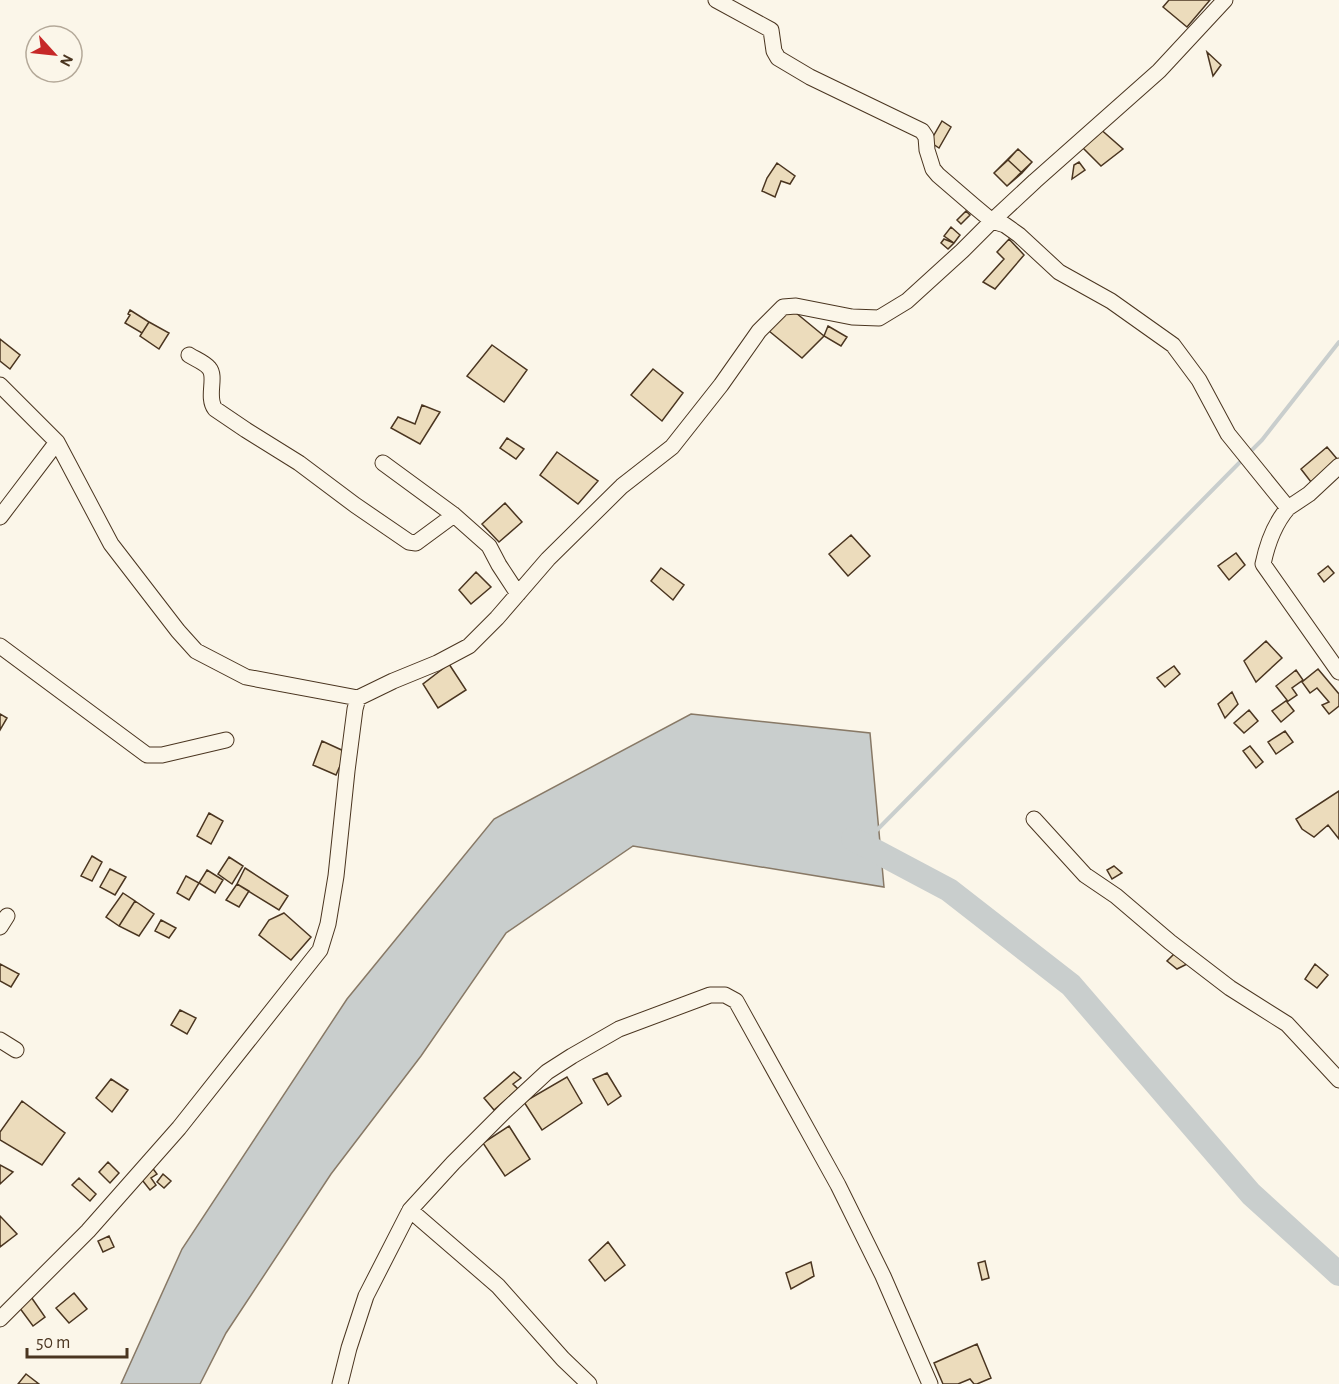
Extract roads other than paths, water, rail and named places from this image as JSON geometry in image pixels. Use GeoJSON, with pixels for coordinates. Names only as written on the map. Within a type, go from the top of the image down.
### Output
{"type":"FeatureCollection","features":[{"type":"Feature","properties":{"kind":"street"},"geometry":{"type":"LineString","coordinates":[[716,0],[771,30],[774,51],[778,58],[922,131],[926,137],[927,150],[933,169],[956,191],[992,221],[1005,225],[1019,235],[1059,272],[1111,301],[1173,345],[1199,380],[1228,434],[1288,508]]}},
{"type":"Feature","properties":{"kind":"street"},"geometry":{"type":"LineString","coordinates":[[0,385],[57,442],[111,543],[196,651],[246,677],[358,698],[437,663],[469,646],[497,618],[548,559],[621,486],[672,447],[721,385],[759,331],[783,307],[796,306],[852,317],[879,318],[907,301],[1159,70],[1225,0]]}},
{"type":"Feature","properties":{"kind":"street"},"geometry":{"type":"LineString","coordinates":[[189,355],[210,369],[212,373],[212,405],[215,410],[299,463],[409,542],[416,543],[454,515]]}},
{"type":"Feature","properties":{"kind":"street"},"geometry":{"type":"LineString","coordinates":[[0,517],[57,442]]}},
{"type":"Feature","properties":{"kind":"street"},"geometry":{"type":"LineString","coordinates":[[383,463],[454,515],[489,546],[518,594]]}},
{"type":"Feature","properties":{"kind":"street"},"geometry":{"type":"LineString","coordinates":[[1339,466],[1281,516],[1265,553],[1263,564],[1339,672]]}},
{"type":"Feature","properties":{"kind":"street"},"geometry":{"type":"LineString","coordinates":[[0,646],[147,755],[162,755],[226,740]]}},
{"type":"Feature","properties":{"kind":"street"},"geometry":{"type":"LineString","coordinates":[[0,1319],[88,1231],[179,1128],[320,950],[330,915],[336,876],[346,771],[358,698]]}},
{"type":"Feature","properties":{"kind":"street"},"geometry":{"type":"LineString","coordinates":[[1034,819],[1085,875],[1116,896],[1170,942],[1230,988],[1287,1024],[1339,1080]]}},
{"type":"Feature","properties":{"kind":"street"},"geometry":{"type":"LineString","coordinates":[[340,1384],[349,1347],[366,1296],[410,1210],[453,1163],[547,1072],[619,1029],[710,995],[725,995],[736,1001],[838,1185],[883,1276],[930,1384]]}},
{"type":"Feature","properties":{"kind":"street"},"geometry":{"type":"LineString","coordinates":[[0,1040],[16,1050]]}},
{"type":"Feature","properties":{"kind":"street"},"geometry":{"type":"LineString","coordinates":[[410,1210],[498,1286],[563,1359],[589,1384]]}},
{"type":"Feature","properties":{"kind":"waterway"},"geometry":{"type":"LineString","coordinates":[[1249,453],[1262,440],[1339,342]]}},
{"type":"Feature","properties":{"kind":"waterway"},"geometry":{"type":"LineString","coordinates":[[876,831],[1244,458]]}},
{"type":"Feature","properties":{"kind":"waterway"},"geometry":{"type":"LineString","coordinates":[[853,839],[949,890],[1071,985],[1251,1194],[1339,1274]]}}]}
